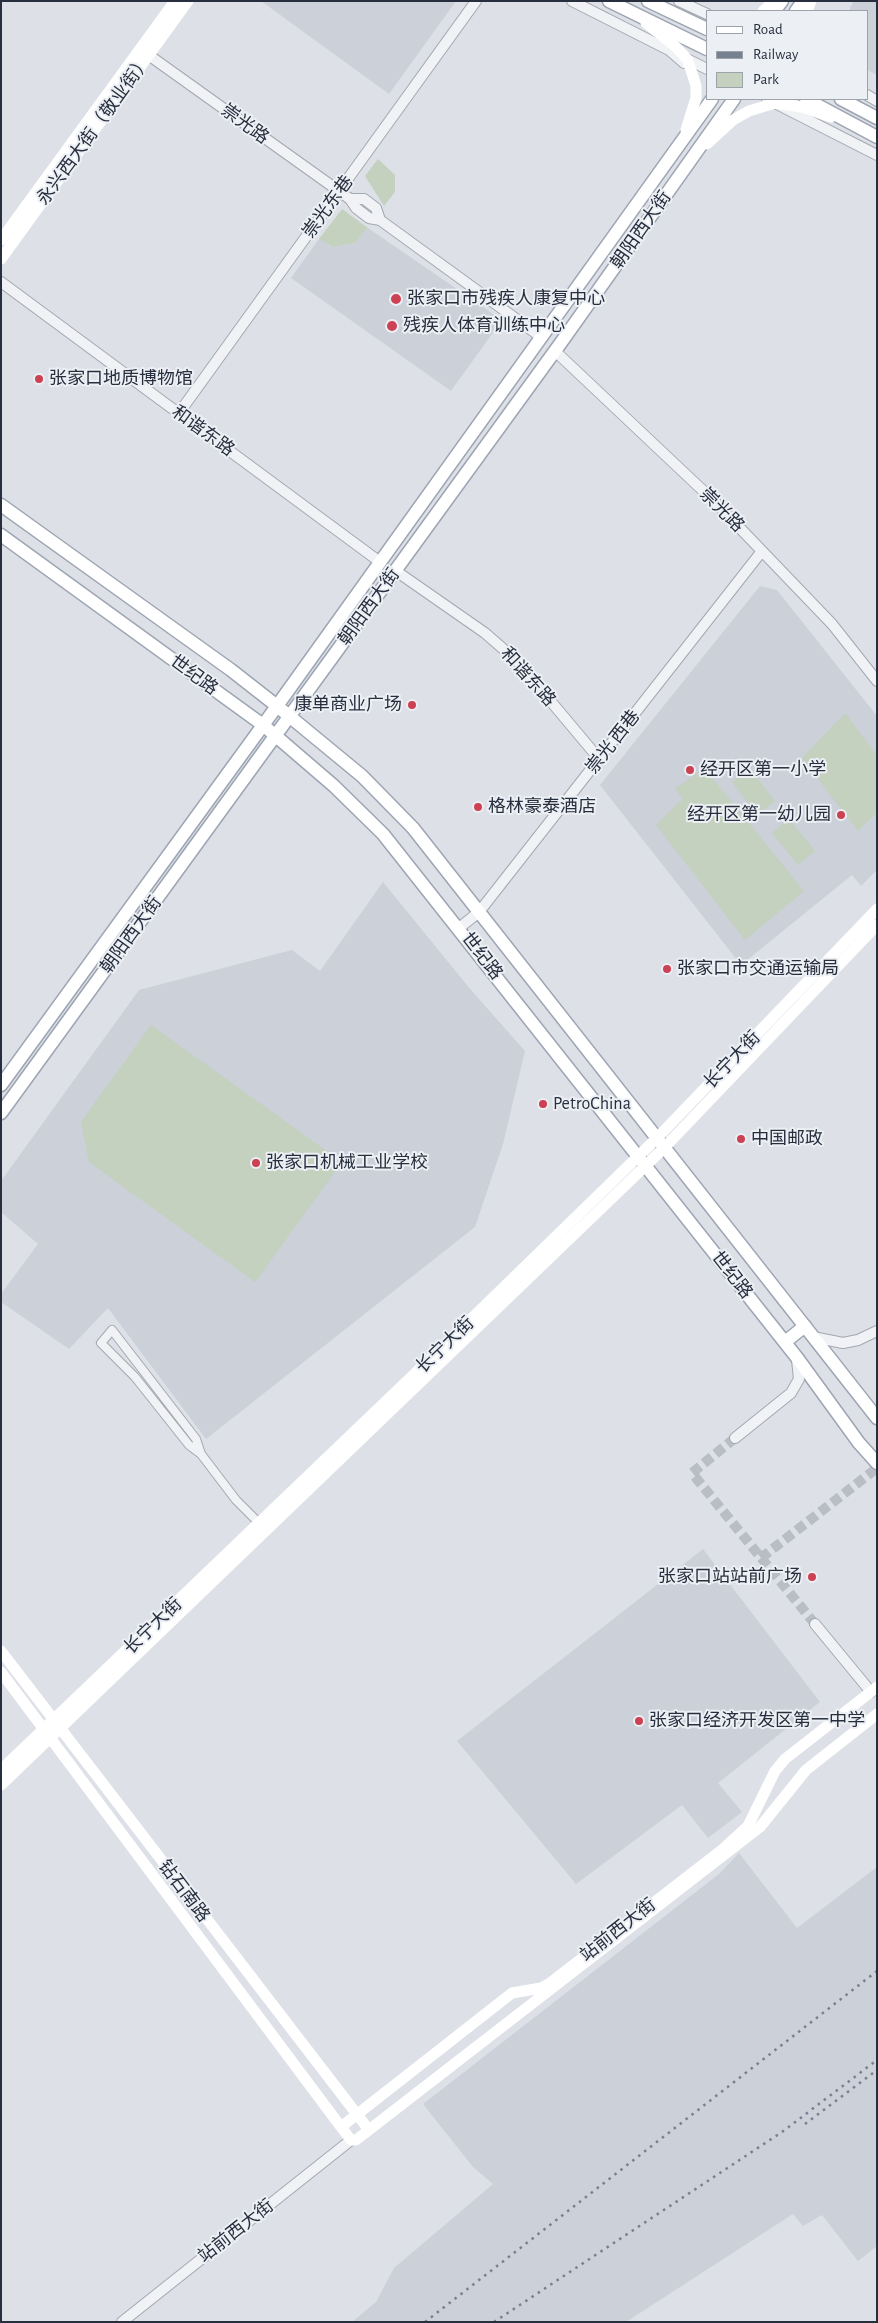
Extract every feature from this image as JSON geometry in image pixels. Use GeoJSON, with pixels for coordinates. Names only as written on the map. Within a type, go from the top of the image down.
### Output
{"type":"FeatureCollection","features":[{"type":"Feature","properties":{"kind":"main road","name":"永兴西大街（敬业街）"},"geometry":{"type":"LineString","coordinates":[[1,259],[145,52],[175,1]]}},
{"type":"Feature","properties":{"kind":"main road","name":"永兴西大街（敬业街）"},"geometry":{"type":"LineString","coordinates":[[1,240],[145,52],[188,1]]}},
{"type":"Feature","properties":{"kind":"main road"},"geometry":{"type":"LineString","coordinates":[[609,1],[706,49]]}},
{"type":"Feature","properties":{"kind":"main road"},"geometry":{"type":"LineString","coordinates":[[649,1],[705,15]]}},
{"type":"Feature","properties":{"kind":"main road"},"geometry":{"type":"LineString","coordinates":[[649,1],[706,30]]}},
{"type":"Feature","properties":{"kind":"main road"},"geometry":{"type":"LineString","coordinates":[[764,10],[774,1]]}},
{"type":"Feature","properties":{"kind":"main road"},"geometry":{"type":"LineString","coordinates":[[633,13],[676,47],[686,58],[692,73],[696,86],[696,98],[692,115],[676,148]]}},
{"type":"Feature","properties":{"kind":"main road","name":"朝阳西大街"},"geometry":{"type":"LineString","coordinates":[[1,1085],[277,706],[711,100]]}},
{"type":"Feature","properties":{"kind":"main road","name":"朝阳西大街"},"geometry":{"type":"LineString","coordinates":[[1,1113],[396,571],[733,100]]}},
{"type":"Feature","properties":{"kind":"main road"},"geometry":{"type":"LineString","coordinates":[[808,100],[877,137]]}},
{"type":"Feature","properties":{"kind":"main road"},"geometry":{"type":"LineString","coordinates":[[843,100],[877,118]]}},
{"type":"Feature","properties":{"kind":"main road"},"geometry":{"type":"LineString","coordinates":[[848,100],[864,111]]}},
{"type":"Feature","properties":{"kind":"main road"},"geometry":{"type":"LineString","coordinates":[[690,161],[733,120],[771,101],[802,107],[855,125]]}},
{"type":"Feature","properties":{"kind":"main road","name":"世纪路"},"geometry":{"type":"LineString","coordinates":[[1,505],[231,670],[277,706],[362,776],[413,828],[877,1418]]}},
{"type":"Feature","properties":{"kind":"main road","name":"世纪路"},"geometry":{"type":"LineString","coordinates":[[1,535],[263,725],[348,798],[383,834],[785,1342],[859,1443],[877,1464]]}},
{"type":"Feature","properties":{"kind":"main road","name":"长宁大街"},"geometry":{"type":"LineString","coordinates":[[660,1143],[877,909]]}},
{"type":"Feature","properties":{"kind":"main road","name":"长宁大街"},"geometry":{"type":"LineString","coordinates":[[1,1770],[57,1725],[642,1161],[877,925]]}},
{"type":"Feature","properties":{"kind":"main road","name":"长宁大街"},"geometry":{"type":"LineString","coordinates":[[57,1725],[260,1524],[642,1161]]}},
{"type":"Feature","properties":{"kind":"main road"},"geometry":{"type":"LineString","coordinates":[[785,1342],[805,1326]]}},
{"type":"Feature","properties":{"kind":"main road","name":"钻石南路"},"geometry":{"type":"LineString","coordinates":[[1,1651],[369,2130]]}},
{"type":"Feature","properties":{"kind":"main road","name":"钻石南路"},"geometry":{"type":"LineString","coordinates":[[1,1672],[341,2127]]}},
{"type":"Feature","properties":{"kind":"main road","name":"站前西大街"},"geometry":{"type":"LineString","coordinates":[[351,2140],[356,2140],[369,2130],[724,1851],[748,1826],[775,1771],[784,1759],[874,1690]]}},
{"type":"Feature","properties":{"kind":"main road","name":"站前西大街"},"geometry":{"type":"LineString","coordinates":[[341,2127],[512,1993],[541,1988],[550,1983],[766,1820],[811,1764],[877,1714]]}},
{"type":"Feature","properties":{"kind":"main road","name":"长宁大街"},"geometry":{"type":"LineString","coordinates":[[1,1785],[47,1734]]}},
{"type":"Feature","properties":{"kind":"main road"},"geometry":{"type":"LineString","coordinates":[[341,2127],[351,2140]]}},
{"type":"Feature","properties":{"kind":"street","name":"崇光东巷"},"geometry":{"type":"LineString","coordinates":[[179,413],[476,1]]}},
{"type":"Feature","properties":{"kind":"street"},"geometry":{"type":"LineString","coordinates":[[572,1],[706,68]]}},
{"type":"Feature","properties":{"kind":"street"},"geometry":{"type":"LineString","coordinates":[[680,1],[705,15]]}},
{"type":"Feature","properties":{"kind":"street"},"geometry":{"type":"LineString","coordinates":[[669,50],[678,56],[692,73]]}},
{"type":"Feature","properties":{"kind":"street","name":"崇光路"},"geometry":{"type":"LineString","coordinates":[[145,52],[350,199],[356,208],[368,218],[380,220],[542,337]]}},
{"type":"Feature","properties":{"kind":"street"},"geometry":{"type":"LineString","coordinates":[[771,101],[877,155]]}},
{"type":"Feature","properties":{"kind":"street","name":"和谐东路"},"geometry":{"type":"LineString","coordinates":[[1,282],[380,562]]}},
{"type":"Feature","properties":{"kind":"street","name":"崇光路"},"geometry":{"type":"LineString","coordinates":[[555,351],[714,501],[832,624],[877,681]]}},
{"type":"Feature","properties":{"kind":"street","name":"崇光 西巷"},"geometry":{"type":"LineString","coordinates":[[459,928],[479,912],[762,552]]}},
{"type":"Feature","properties":{"kind":"street","name":"和谐东路"},"geometry":{"type":"LineString","coordinates":[[396,571],[485,633],[517,661],[600,760]]}},
{"type":"Feature","properties":{"kind":"street"},"geometry":{"type":"LineString","coordinates":[[201,1454],[196,1439],[112,1330],[101,1343],[135,1377],[189,1445],[201,1454],[236,1500],[260,1524]]}},
{"type":"Feature","properties":{"kind":"street"},"geometry":{"type":"LineString","coordinates":[[813,1336],[843,1343],[858,1340],[877,1331]]}},
{"type":"Feature","properties":{"kind":"street"},"geometry":{"type":"LineString","coordinates":[[736,1438],[791,1393],[799,1379],[800,1372],[793,1353]]}},
{"type":"Feature","properties":{"kind":"street"},"geometry":{"type":"LineString","coordinates":[[815,1624],[874,1690]]}},
{"type":"Feature","properties":{"kind":"street","name":"站前西大街"},"geometry":{"type":"LineString","coordinates":[[122,2322],[351,2140]]}},
{"type":"Feature","properties":{"kind":"shaded area"},"geometry":{"type":"Polygon","coordinates":[[[261,1],[456,1],[389,94],[261,1]]]}},
{"type":"Feature","properties":{"kind":"shaded area"},"geometry":{"type":"Polygon","coordinates":[[[854,1],[877,1],[877,75],[868,70],[868,10],[850,10],[854,1]]]}},
{"type":"Feature","properties":{"kind":"shaded area","name":"张家口市残疾人康复中心"},"geometry":{"type":"Polygon","coordinates":[[[368,228],[502,320],[451,391],[291,278],[319,239],[333,247],[355,243],[368,228]]]}},
{"type":"Feature","properties":{"kind":"shaded area","name":"经开区第一小学"},"geometry":{"type":"Polygon","coordinates":[[[760,586],[777,590],[877,716],[877,870],[861,886],[852,875],[741,965],[600,785],[760,586]]]}},
{"type":"Feature","properties":{"kind":"shaded area","name":"张家口机械工业学校"},"geometry":{"type":"Polygon","coordinates":[[[383,882],[471,990],[525,1051],[503,1144],[475,1227],[206,1439],[108,1308],[69,1349],[1,1302],[1,1294],[38,1244],[1,1212],[1,1181],[139,990],[292,950],[320,971],[383,882]]]}},
{"type":"Feature","properties":{"kind":"shaded area","name":"张家口经济开发区第一中学"},"geometry":{"type":"Polygon","coordinates":[[[703,1549],[820,1702],[718,1783],[742,1812],[708,1838],[682,1805],[576,1884],[457,1741],[703,1549]]]}},
{"type":"Feature","properties":{"kind":"shaded area"},"geometry":{"type":"Polygon","coordinates":[[[739,1853],[797,1928],[877,1867],[877,2246],[858,2261],[822,2215],[803,2226],[793,2214],[626,2322],[352,2322],[376,2302],[394,2268],[493,2184],[473,2167],[423,2104],[719,1874],[739,1853]]]}},
{"type":"Feature","properties":{"kind":"green space"},"geometry":{"type":"Polygon","coordinates":[[[378,159],[395,175],[395,192],[384,206],[365,176],[378,159]]]}},
{"type":"Feature","properties":{"kind":"green space"},"geometry":{"type":"Polygon","coordinates":[[[342,209],[368,228],[355,243],[333,247],[319,239],[342,209]]]}},
{"type":"Feature","properties":{"kind":"green space"},"geometry":{"type":"Polygon","coordinates":[[[845,713],[877,756],[877,812],[858,831],[802,758],[845,713]]]}},
{"type":"Feature","properties":{"kind":"green space"},"geometry":{"type":"Polygon","coordinates":[[[704,768],[804,891],[745,940],[656,825],[683,798],[675,789],[704,768]]]}},
{"type":"Feature","properties":{"kind":"green space"},"geometry":{"type":"Polygon","coordinates":[[[749,768],[775,801],[758,815],[732,782],[749,768]]]}},
{"type":"Feature","properties":{"kind":"green space"},"geometry":{"type":"Polygon","coordinates":[[[789,819],[815,851],[798,865],[772,833],[789,819]]]}},
{"type":"Feature","properties":{"kind":"green space"},"geometry":{"type":"Polygon","coordinates":[[[151,1025],[342,1162],[255,1282],[89,1162],[81,1122],[151,1025]]]}},
{"type":"Feature","properties":{"kind":"tunnel"},"geometry":{"type":"LineString","coordinates":[[735,1438],[692,1473],[815,1624]]}},
{"type":"Feature","properties":{"kind":"tunnel"},"geometry":{"type":"LineString","coordinates":[[761,1558],[877,1468]]}},
{"type":"Feature","properties":{"kind":"railway"},"geometry":{"type":"LineString","coordinates":[[425,2322],[877,1971]]}},
{"type":"Feature","properties":{"kind":"railway"},"geometry":{"type":"LineString","coordinates":[[494,2322],[782,2132],[877,2060]]}},
{"type":"Feature","properties":{"kind":"railway"},"geometry":{"type":"LineString","coordinates":[[805,2124],[877,2070]]}},
{"type":"Feature","properties":{"kind":"place","name":"张家口市残疾人康复中心"},"geometry":{"type":"Point","coordinates":[396,299]}},
{"type":"Feature","properties":{"kind":"place","name":"残疾人体育训练中心"},"geometry":{"type":"Point","coordinates":[392,326]}},
{"type":"Feature","properties":{"kind":"place","name":"张家口地质博物馆"},"geometry":{"type":"Point","coordinates":[39,379]}},
{"type":"Feature","properties":{"kind":"place","name":"康单商业广场"},"geometry":{"type":"Point","coordinates":[412,705]}},
{"type":"Feature","properties":{"kind":"place","name":"经开区第一小学"},"geometry":{"type":"Point","coordinates":[690,770]}},
{"type":"Feature","properties":{"kind":"place","name":"格林豪泰酒店"},"geometry":{"type":"Point","coordinates":[478,807]}},
{"type":"Feature","properties":{"kind":"place","name":"经开区第一幼儿园"},"geometry":{"type":"Point","coordinates":[841,815]}},
{"type":"Feature","properties":{"kind":"place","name":"张家口市交通运输局"},"geometry":{"type":"Point","coordinates":[667,969]}},
{"type":"Feature","properties":{"kind":"place","name":"PetroChina"},"geometry":{"type":"Point","coordinates":[543,1104]}},
{"type":"Feature","properties":{"kind":"place","name":"中国邮政"},"geometry":{"type":"Point","coordinates":[741,1139]}},
{"type":"Feature","properties":{"kind":"place","name":"张家口机械工业学校"},"geometry":{"type":"Point","coordinates":[256,1163]}},
{"type":"Feature","properties":{"kind":"place","name":"张家口站站前广场"},"geometry":{"type":"Point","coordinates":[812,1577]}},
{"type":"Feature","properties":{"kind":"place","name":"张家口经济开发区第一中学"},"geometry":{"type":"Point","coordinates":[639,1721]}}]}
